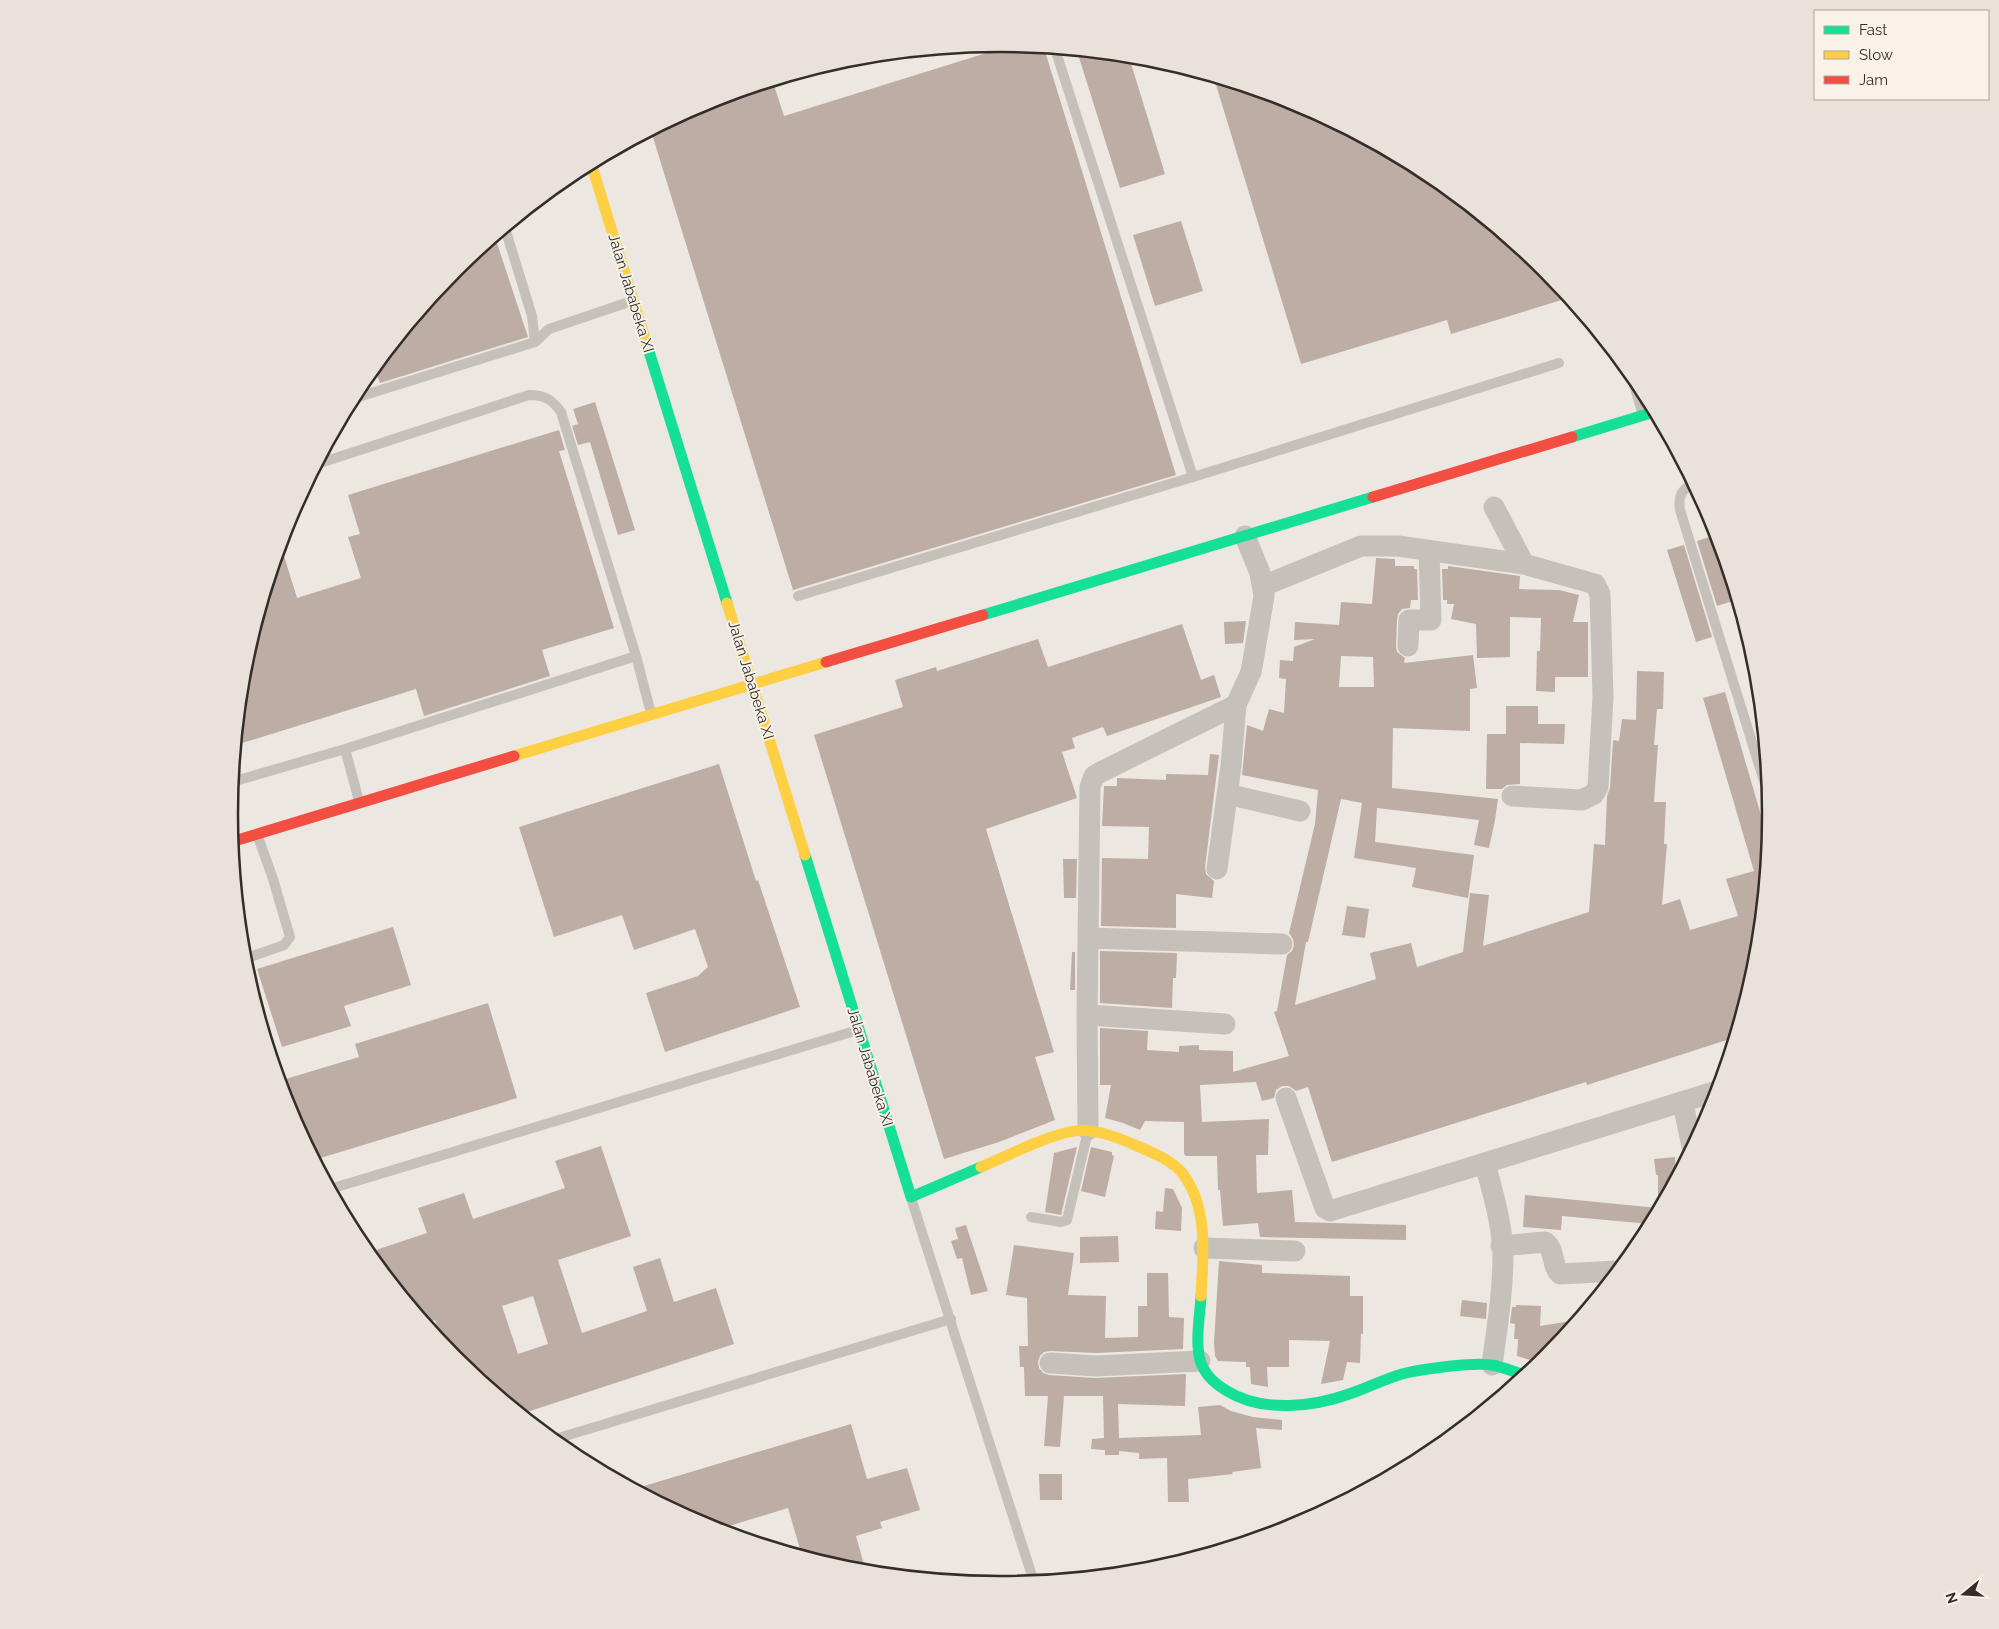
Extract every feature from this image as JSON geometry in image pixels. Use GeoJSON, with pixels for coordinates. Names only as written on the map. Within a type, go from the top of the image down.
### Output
{"type":"FeatureCollection","features":[{"type":"Feature","properties":{"kind":"street","name":"Jalan Jababeka XI"},"geometry":{"type":"LineString","coordinates":[[593,171],[911,1197]]}},
{"type":"Feature","properties":{"kind":"street"},"geometry":{"type":"LineString","coordinates":[[239,840],[1647,415]]}},
{"type":"Feature","properties":{"kind":"street"},"geometry":{"type":"LineString","coordinates":[[1494,507],[1524,564]]}},
{"type":"Feature","properties":{"kind":"street"},"geometry":{"type":"LineString","coordinates":[[1217,869],[1236,705],[1254,661],[1263,602],[1263,586],[1254,553],[1245,536]]}},
{"type":"Feature","properties":{"kind":"street"},"geometry":{"type":"LineString","coordinates":[[1263,586],[1357,546],[1398,546],[1524,564],[1595,584],[1600,594],[1603,698],[1598,787],[1594,794],[1582,800],[1512,796]]}},
{"type":"Feature","properties":{"kind":"street"},"geometry":{"type":"LineString","coordinates":[[1408,646],[1409,620],[1431,620],[1429,551]]}},
{"type":"Feature","properties":{"kind":"street"},"geometry":{"type":"LineString","coordinates":[[1088,1130],[1087,1015],[1090,787],[1094,776],[1236,705]]}},
{"type":"Feature","properties":{"kind":"street"},"geometry":{"type":"LineString","coordinates":[[1227,794],[1300,811]]}},
{"type":"Feature","properties":{"kind":"street"},"geometry":{"type":"LineString","coordinates":[[1088,938],[1282,944]]}},
{"type":"Feature","properties":{"kind":"street"},"geometry":{"type":"LineString","coordinates":[[1087,1015],[1225,1024]]}},
{"type":"Feature","properties":{"kind":"street"},"geometry":{"type":"LineString","coordinates":[[1286,1098],[1325,1208],[1330,1211],[1707,1094]]}},
{"type":"Feature","properties":{"kind":"street"},"geometry":{"type":"LineString","coordinates":[[1683,1103],[1690,1136]]}},
{"type":"Feature","properties":{"kind":"street"},"geometry":{"type":"LineString","coordinates":[[911,1197],[1046,1139],[1070,1132],[1088,1130],[1117,1137],[1159,1156],[1173,1165],[1183,1174],[1193,1192],[1200,1212],[1204,1248],[1198,1342],[1200,1360],[1215,1384],[1235,1396],[1257,1402],[1287,1405],[1309,1404],[1350,1394],[1402,1374],[1426,1370],[1465,1365],[1492,1365],[1517,1373]]}},
{"type":"Feature","properties":{"kind":"street"},"geometry":{"type":"LineString","coordinates":[[1485,1164],[1496,1204],[1502,1246],[1502,1296],[1492,1365]]}},
{"type":"Feature","properties":{"kind":"street"},"geometry":{"type":"LineString","coordinates":[[1502,1246],[1545,1242],[1551,1250],[1556,1270],[1560,1274],[1609,1271]]}},
{"type":"Feature","properties":{"kind":"street"},"geometry":{"type":"LineString","coordinates":[[1204,1248],[1295,1251]]}},
{"type":"Feature","properties":{"kind":"street"},"geometry":{"type":"LineString","coordinates":[[1050,1363],[1096,1366],[1200,1360]]}},
{"type":"Feature","properties":{"kind":"lane"},"geometry":{"type":"LineString","coordinates":[[1058,55],[1193,477]]}},
{"type":"Feature","properties":{"kind":"lane"},"geometry":{"type":"LineString","coordinates":[[507,234],[532,316],[535,342]]}},
{"type":"Feature","properties":{"kind":"lane"},"geometry":{"type":"LineString","coordinates":[[362,397],[535,342],[549,329],[633,301]]}},
{"type":"Feature","properties":{"kind":"lane"},"geometry":{"type":"LineString","coordinates":[[798,596],[1193,477],[1559,363]]}},
{"type":"Feature","properties":{"kind":"lane"},"geometry":{"type":"LineString","coordinates":[[324,462],[529,395],[541,395],[552,400],[561,412],[636,656],[652,715]]}},
{"type":"Feature","properties":{"kind":"lane"},"geometry":{"type":"LineString","coordinates":[[1687,486],[1684,488],[1678,501],[1680,510],[1760,769]]}},
{"type":"Feature","properties":{"kind":"lane"},"geometry":{"type":"LineString","coordinates":[[239,780],[345,749],[636,656]]}},
{"type":"Feature","properties":{"kind":"lane"},"geometry":{"type":"LineString","coordinates":[[345,749],[360,803]]}},
{"type":"Feature","properties":{"kind":"lane"},"geometry":{"type":"LineString","coordinates":[[251,957],[284,945],[290,937],[273,879],[257,834]]}},
{"type":"Feature","properties":{"kind":"lane"},"geometry":{"type":"LineString","coordinates":[[336,1187],[859,1030]]}},
{"type":"Feature","properties":{"kind":"lane"},"geometry":{"type":"LineString","coordinates":[[1031,1217],[1061,1222],[1067,1220],[1088,1130]]}},
{"type":"Feature","properties":{"kind":"lane"},"geometry":{"type":"LineString","coordinates":[[911,1197],[1032,1575]]}},
{"type":"Feature","properties":{"kind":"lane"},"geometry":{"type":"LineString","coordinates":[[561,1437],[951,1319]]}},
{"type":"Feature","properties":{"kind":"building"},"geometry":{"type":"Polygon","coordinates":[[[988,52],[1046,54],[1176,475],[793,590],[653,136],[708,111],[775,87],[784,116],[988,52]]]}},
{"type":"Feature","properties":{"kind":"building"},"geometry":{"type":"Polygon","coordinates":[[[1079,57],[1131,64],[1165,174],[1120,188],[1079,57]]]}},
{"type":"Feature","properties":{"kind":"building"},"geometry":{"type":"Polygon","coordinates":[[[1216,84],[1291,111],[1337,131],[1423,181],[1502,242],[1561,300],[1451,334],[1447,320],[1301,364],[1216,84]]]}},
{"type":"Feature","properties":{"kind":"building"},"geometry":{"type":"Polygon","coordinates":[[[1181,221],[1203,291],[1155,306],[1133,235],[1181,221]]]}},
{"type":"Feature","properties":{"kind":"building"},"geometry":{"type":"Polygon","coordinates":[[[497,242],[528,337],[380,383],[377,376],[427,312],[497,242]]]}},
{"type":"Feature","properties":{"kind":"building"},"geometry":{"type":"Polygon","coordinates":[[[595,402],[635,530],[618,535],[590,442],[578,445],[572,426],[578,424],[573,409],[595,402]]]}},
{"type":"Feature","properties":{"kind":"building"},"geometry":{"type":"Polygon","coordinates":[[[559,430],[565,450],[559,451],[614,628],[542,650],[550,676],[424,716],[416,689],[241,743],[252,666],[263,617],[284,555],[297,598],[361,578],[348,537],[360,534],[348,495],[559,430]]]}},
{"type":"Feature","properties":{"kind":"building"},"geometry":{"type":"Polygon","coordinates":[[[1709,537],[1731,602],[1717,606],[1697,541],[1709,537]]]}},
{"type":"Feature","properties":{"kind":"building"},"geometry":{"type":"Polygon","coordinates":[[[1684,545],[1712,637],[1696,642],[1667,550],[1684,545]]]}},
{"type":"Feature","properties":{"kind":"building"},"geometry":{"type":"Polygon","coordinates":[[[1376,558],[1395,559],[1395,566],[1414,566],[1414,569],[1417,569],[1418,600],[1411,600],[1410,608],[1402,609],[1398,614],[1397,652],[1405,658],[1404,663],[1473,655],[1477,688],[1470,689],[1470,731],[1393,728],[1392,788],[1498,799],[1489,848],[1474,845],[1479,820],[1377,808],[1375,842],[1474,855],[1468,898],[1412,887],[1416,868],[1354,858],[1362,803],[1341,799],[1308,942],[1306,942],[1295,1005],[1376,979],[1370,953],[1411,943],[1417,967],[1463,952],[1470,893],[1489,895],[1483,946],[1589,912],[1594,844],[1605,845],[1607,796],[1610,788],[1613,740],[1619,741],[1622,719],[1636,720],[1637,671],[1664,672],[1663,709],[1657,709],[1654,745],[1658,745],[1654,802],[1666,802],[1664,844],[1667,844],[1662,905],[1680,899],[1690,930],[1738,916],[1726,879],[1754,871],[1703,698],[1725,692],[1762,818],[1755,914],[1747,963],[1736,1012],[1727,1040],[1587,1085],[1586,1082],[1332,1162],[1308,1087],[1296,1091],[1289,1086],[1282,1086],[1276,1090],[1274,1098],[1262,1101],[1256,1082],[1200,1085],[1202,1122],[1269,1119],[1268,1155],[1256,1155],[1257,1193],[1292,1190],[1295,1222],[1406,1225],[1406,1240],[1260,1237],[1258,1223],[1223,1226],[1220,1190],[1218,1190],[1217,1156],[1186,1156],[1184,1154],[1184,1122],[1145,1121],[1140,1130],[1105,1118],[1111,1085],[1100,1085],[1100,1028],[1148,1031],[1147,1050],[1179,1052],[1179,1046],[1199,1045],[1199,1050],[1233,1051],[1233,1072],[1289,1056],[1274,1012],[1277,1011],[1287,955],[1292,951],[1294,945],[1289,933],[1315,824],[1318,790],[1242,775],[1247,725],[1263,731],[1269,709],[1284,713],[1286,679],[1279,678],[1280,660],[1293,661],[1294,647],[1315,639],[1294,640],[1295,622],[1339,625],[1341,602],[1372,604],[1376,558]],[[1341,656],[1339,687],[1374,687],[1373,657],[1341,656]]]}},
{"type":"Feature","properties":{"kind":"building"},"geometry":{"type":"Polygon","coordinates":[[[1448,566],[1520,576],[1519,589],[1559,590],[1579,595],[1573,622],[1588,622],[1588,677],[1555,677],[1555,692],[1536,691],[1537,651],[1540,651],[1541,618],[1510,617],[1510,657],[1477,658],[1476,624],[1451,619],[1454,604],[1447,604],[1447,600],[1443,600],[1442,569],[1448,569],[1448,566]]]}},
{"type":"Feature","properties":{"kind":"building"},"geometry":{"type":"Polygon","coordinates":[[[1246,621],[1243,643],[1225,644],[1224,622],[1246,621]]]}},
{"type":"Feature","properties":{"kind":"building"},"geometry":{"type":"Polygon","coordinates":[[[1182,624],[1201,680],[1214,675],[1221,697],[1107,736],[1103,727],[1072,738],[1075,748],[1062,752],[1077,798],[986,829],[1054,1052],[1035,1057],[1055,1120],[999,1142],[944,1159],[814,735],[903,707],[895,680],[936,667],[937,671],[1038,639],[1048,667],[1182,624]]]}},
{"type":"Feature","properties":{"kind":"building"},"geometry":{"type":"Polygon","coordinates":[[[1506,706],[1538,706],[1538,724],[1565,724],[1564,744],[1520,743],[1520,784],[1507,785],[1502,789],[1486,789],[1487,734],[1506,734],[1506,706]]]}},
{"type":"Feature","properties":{"kind":"building"},"geometry":{"type":"Polygon","coordinates":[[[1210,754],[1219,755],[1205,867],[1206,874],[1214,881],[1212,898],[1176,894],[1176,928],[1101,926],[1102,858],[1148,859],[1149,827],[1102,826],[1104,786],[1117,786],[1117,778],[1166,780],[1166,774],[1208,775],[1210,754]]]}},
{"type":"Feature","properties":{"kind":"building"},"geometry":{"type":"Polygon","coordinates":[[[719,764],[756,881],[758,880],[800,1007],[665,1052],[646,993],[698,976],[708,967],[695,929],[634,950],[622,915],[554,937],[519,827],[719,764]]]}},
{"type":"Feature","properties":{"kind":"building"},"geometry":{"type":"Polygon","coordinates":[[[1063,859],[1077,859],[1076,898],[1064,898],[1063,859]]]}},
{"type":"Feature","properties":{"kind":"building"},"geometry":{"type":"Polygon","coordinates":[[[1347,906],[1369,909],[1365,938],[1342,935],[1347,906]]]}},
{"type":"Feature","properties":{"kind":"building"},"geometry":{"type":"Polygon","coordinates":[[[393,927],[411,985],[344,1006],[351,1026],[282,1047],[257,969],[393,927]]]}},
{"type":"Feature","properties":{"kind":"building"},"geometry":{"type":"Polygon","coordinates":[[[1100,951],[1177,953],[1176,978],[1173,978],[1172,1008],[1100,1003],[1100,951]]]}},
{"type":"Feature","properties":{"kind":"building"},"geometry":{"type":"Polygon","coordinates":[[[1072,952],[1075,952],[1075,990],[1070,990],[1072,952]]]}},
{"type":"Feature","properties":{"kind":"building"},"geometry":{"type":"Polygon","coordinates":[[[488,1003],[517,1098],[320,1158],[286,1079],[359,1057],[355,1044],[488,1003]]]}},
{"type":"Feature","properties":{"kind":"building"},"geometry":{"type":"Polygon","coordinates":[[[601,1146],[631,1236],[558,1260],[582,1333],[647,1311],[633,1267],[660,1258],[674,1302],[716,1288],[734,1344],[527,1412],[497,1387],[461,1353],[438,1329],[435,1320],[431,1322],[427,1317],[375,1250],[427,1233],[418,1208],[464,1193],[473,1219],[565,1188],[555,1161],[601,1146]],[[533,1296],[502,1306],[518,1354],[548,1344],[533,1296]]]}},
{"type":"Feature","properties":{"kind":"building"},"geometry":{"type":"Polygon","coordinates":[[[1077,1147],[1061,1215],[1045,1212],[1054,1153],[1077,1147]]]}},
{"type":"Feature","properties":{"kind":"building"},"geometry":{"type":"Polygon","coordinates":[[[1091,1147],[1112,1152],[1114,1156],[1105,1197],[1081,1191],[1091,1147]]]}},
{"type":"Feature","properties":{"kind":"building"},"geometry":{"type":"Polygon","coordinates":[[[1675,1157],[1675,1166],[1658,1198],[1658,1175],[1656,1175],[1654,1159],[1675,1157]]]}},
{"type":"Feature","properties":{"kind":"building"},"geometry":{"type":"Polygon","coordinates":[[[1165,1188],[1173,1189],[1182,1208],[1181,1231],[1155,1229],[1156,1211],[1163,1212],[1165,1188]]]}},
{"type":"Feature","properties":{"kind":"building"},"geometry":{"type":"Polygon","coordinates":[[[1525,1195],[1652,1207],[1642,1223],[1562,1216],[1561,1230],[1523,1227],[1525,1195]]]}},
{"type":"Feature","properties":{"kind":"building"},"geometry":{"type":"Polygon","coordinates":[[[966,1225],[988,1291],[971,1295],[962,1258],[957,1259],[951,1241],[958,1239],[955,1228],[966,1225]]]}},
{"type":"Feature","properties":{"kind":"building"},"geometry":{"type":"Polygon","coordinates":[[[1118,1236],[1119,1262],[1080,1263],[1080,1237],[1118,1236]]]}},
{"type":"Feature","properties":{"kind":"building"},"geometry":{"type":"Polygon","coordinates":[[[1014,1245],[1074,1253],[1068,1295],[1106,1296],[1105,1338],[1138,1337],[1138,1306],[1147,1306],[1147,1273],[1168,1273],[1169,1317],[1184,1318],[1183,1349],[1096,1353],[1050,1351],[1044,1352],[1040,1356],[1039,1368],[1043,1373],[1049,1375],[1095,1378],[1186,1374],[1185,1406],[1118,1404],[1119,1438],[1201,1435],[1198,1407],[1220,1405],[1231,1411],[1253,1417],[1282,1420],[1282,1430],[1256,1428],[1261,1468],[1232,1472],[1233,1474],[1188,1479],[1189,1502],[1168,1502],[1167,1458],[1139,1459],[1139,1453],[1119,1451],[1119,1455],[1105,1455],[1105,1450],[1091,1449],[1092,1439],[1104,1438],[1103,1396],[1064,1396],[1060,1447],[1044,1446],[1048,1396],[1025,1396],[1024,1367],[1020,1367],[1019,1346],[1028,1346],[1027,1298],[1006,1295],[1014,1245]]]}},
{"type":"Feature","properties":{"kind":"building"},"geometry":{"type":"Polygon","coordinates":[[[1219,1261],[1262,1265],[1262,1273],[1350,1276],[1350,1296],[1363,1296],[1363,1334],[1361,1334],[1360,1363],[1347,1362],[1343,1380],[1321,1384],[1330,1341],[1289,1340],[1289,1367],[1267,1367],[1268,1387],[1251,1384],[1250,1367],[1246,1367],[1246,1362],[1218,1361],[1215,1356],[1214,1342],[1219,1261]]]}},
{"type":"Feature","properties":{"kind":"building"},"geometry":{"type":"Polygon","coordinates":[[[1462,1300],[1487,1303],[1486,1319],[1460,1316],[1462,1300]]]}},
{"type":"Feature","properties":{"kind":"building"},"geometry":{"type":"Polygon","coordinates":[[[1516,1305],[1541,1306],[1540,1326],[1568,1322],[1530,1360],[1517,1356],[1518,1339],[1514,1339],[1515,1324],[1510,1323],[1512,1307],[1516,1307],[1516,1305]]]}},
{"type":"Feature","properties":{"kind":"building"},"geometry":{"type":"Polygon","coordinates":[[[851,1424],[867,1479],[907,1468],[920,1510],[880,1522],[882,1528],[856,1536],[864,1564],[800,1550],[788,1508],[729,1526],[662,1498],[641,1487],[851,1424]]]}},
{"type":"Feature","properties":{"kind":"building"},"geometry":{"type":"Polygon","coordinates":[[[1039,1474],[1062,1474],[1062,1500],[1040,1500],[1039,1474]]]}},
{"type":"Feature","properties":{"kind":"traffic: fast"},"geometry":{"type":"LineString","coordinates":[[647,345],[727,603]]}},
{"type":"Feature","properties":{"kind":"traffic: fast"},"geometry":{"type":"LineString","coordinates":[[1572,437],[1647,414]]}},
{"type":"Feature","properties":{"kind":"traffic: fast"},"geometry":{"type":"LineString","coordinates":[[983,615],[1373,497]]}},
{"type":"Feature","properties":{"kind":"traffic: fast"},"geometry":{"type":"LineString","coordinates":[[805,855],[911,1197],[981,1167]]}},
{"type":"Feature","properties":{"kind":"traffic: fast"},"geometry":{"type":"LineString","coordinates":[[1201,1296],[1198,1344],[1200,1360],[1204,1370],[1214,1382],[1227,1391],[1256,1403],[1289,1405],[1322,1402],[1402,1374],[1447,1366],[1483,1364],[1517,1373]]}},
{"type":"Feature","properties":{"kind":"traffic: slow"},"geometry":{"type":"LineString","coordinates":[[593,171],[647,345]]}},
{"type":"Feature","properties":{"kind":"traffic: slow"},"geometry":{"type":"LineString","coordinates":[[727,603],[805,855]]}},
{"type":"Feature","properties":{"kind":"traffic: slow"},"geometry":{"type":"LineString","coordinates":[[514,756],[826,662]]}},
{"type":"Feature","properties":{"kind":"traffic: slow"},"geometry":{"type":"LineString","coordinates":[[981,1167],[1047,1139],[1078,1131],[1111,1136],[1167,1161],[1183,1174],[1197,1202],[1201,1217],[1203,1233],[1201,1296]]}},
{"type":"Feature","properties":{"kind":"traffic: jam"},"geometry":{"type":"LineString","coordinates":[[1373,497],[1572,437]]}},
{"type":"Feature","properties":{"kind":"traffic: jam"},"geometry":{"type":"LineString","coordinates":[[826,662],[983,615]]}},
{"type":"Feature","properties":{"kind":"traffic: jam"},"geometry":{"type":"LineString","coordinates":[[239,840],[514,756]]}}]}
